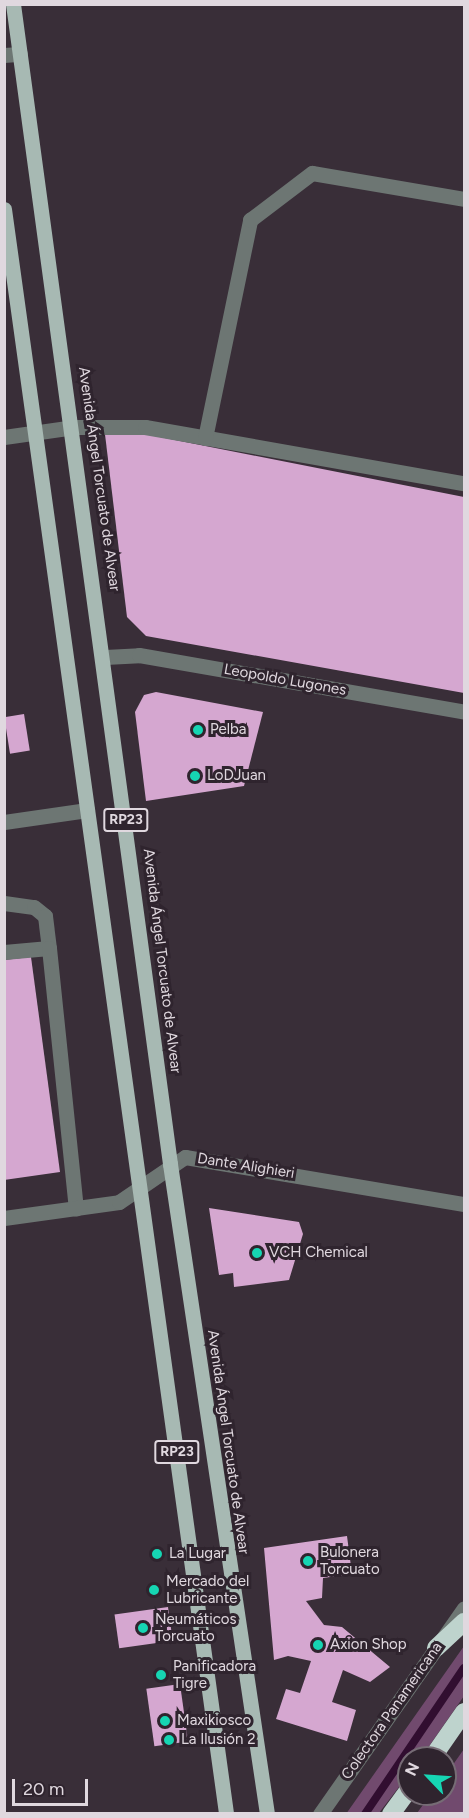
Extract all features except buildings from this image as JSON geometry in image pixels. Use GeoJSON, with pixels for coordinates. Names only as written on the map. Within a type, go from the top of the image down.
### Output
{"type":"FeatureCollection","features":[{"type":"Feature","properties":{"kind":"highway"},"geometry":{"type":"LineString","coordinates":[[436,1648],[465,1622]]}},
{"type":"Feature","properties":{"kind":"highway"},"geometry":{"type":"LineString","coordinates":[[441,1746],[465,1712]]}},
{"type":"Feature","properties":{"kind":"main road","name":"Avenida Ángel Torcuato de Alvear"},"geometry":{"type":"LineString","coordinates":[[13,4],[12,55],[74,427],[170,1164],[267,1814]]}},
{"type":"Feature","properties":{"kind":"main road","name":"RP23"},"geometry":{"type":"LineString","coordinates":[[4,209],[142,1187],[226,1814]]}},
{"type":"Feature","properties":{"kind":"street"},"geometry":{"type":"LineString","coordinates":[[205,438],[250,220],[312,173],[465,199]]}},
{"type":"Feature","properties":{"kind":"street"},"geometry":{"type":"LineString","coordinates":[[4,437],[74,427],[127,426],[465,483]]}},
{"type":"Feature","properties":{"kind":"street","name":"Leopoldo Lugones"},"geometry":{"type":"LineString","coordinates":[[105,657],[139,654],[465,712]]}},
{"type":"Feature","properties":{"kind":"street"},"geometry":{"type":"LineString","coordinates":[[4,822],[87,810]]}},
{"type":"Feature","properties":{"kind":"street"},"geometry":{"type":"LineString","coordinates":[[4,903],[34,907],[45,916],[76,1209]]}},
{"type":"Feature","properties":{"kind":"street"},"geometry":{"type":"LineString","coordinates":[[4,952],[49,948]]}},
{"type":"Feature","properties":{"kind":"street","name":"Dante Alighieri"},"geometry":{"type":"LineString","coordinates":[[4,1218],[120,1202],[170,1164],[196,1157],[465,1204]]}},
{"type":"Feature","properties":{"kind":"street","name":"Colectora Panamericana"},"geometry":{"type":"LineString","coordinates":[[320,1814],[465,1608]]}},
{"type":"Feature","properties":{"kind":"shaded area"},"geometry":{"type":"Polygon","coordinates":[[[464,1646],[464,1696],[429,1746],[397,1746],[397,1790],[379,1813],[346,1814],[464,1646]]]}},
{"type":"Feature","properties":{"kind":"shaded area"},"geometry":{"type":"Polygon","coordinates":[[[464,1749],[464,1813],[417,1813],[422,1806],[457,1806],[457,1759],[464,1749]]]}},
{"type":"Feature","properties":{"kind":"waterway"},"geometry":{"type":"LineString","coordinates":[[365,1814],[464,1668]]}},
{"type":"Feature","properties":{"kind":"place","name":"Pelba"},"geometry":{"type":"Point","coordinates":[198,730]}},
{"type":"Feature","properties":{"kind":"place","name":"LoDJuan"},"geometry":{"type":"Point","coordinates":[195,776]}},
{"type":"Feature","properties":{"kind":"place","name":"VCH Chemical"},"geometry":{"type":"Point","coordinates":[257,1253]}},
{"type":"Feature","properties":{"kind":"place","name":"La Lugar"},"geometry":{"type":"Point","coordinates":[157,1554]}},
{"type":"Feature","properties":{"kind":"place","name":"Bulonera Torcuato"},"geometry":{"type":"Point","coordinates":[308,1561]}},
{"type":"Feature","properties":{"kind":"place","name":"Mercado del Lubricante"},"geometry":{"type":"Point","coordinates":[154,1590]}},
{"type":"Feature","properties":{"kind":"place","name":"Neumáticos Torcuato"},"geometry":{"type":"Point","coordinates":[143,1628]}},
{"type":"Feature","properties":{"kind":"place","name":"Axion Shop"},"geometry":{"type":"Point","coordinates":[318,1645]}},
{"type":"Feature","properties":{"kind":"place","name":"Panificadora Tigre"},"geometry":{"type":"Point","coordinates":[161,1675]}},
{"type":"Feature","properties":{"kind":"place","name":"Maxikiosco"},"geometry":{"type":"Point","coordinates":[165,1721]}},
{"type":"Feature","properties":{"kind":"place","name":"La Ilusión 2"},"geometry":{"type":"Point","coordinates":[169,1740]}}]}
